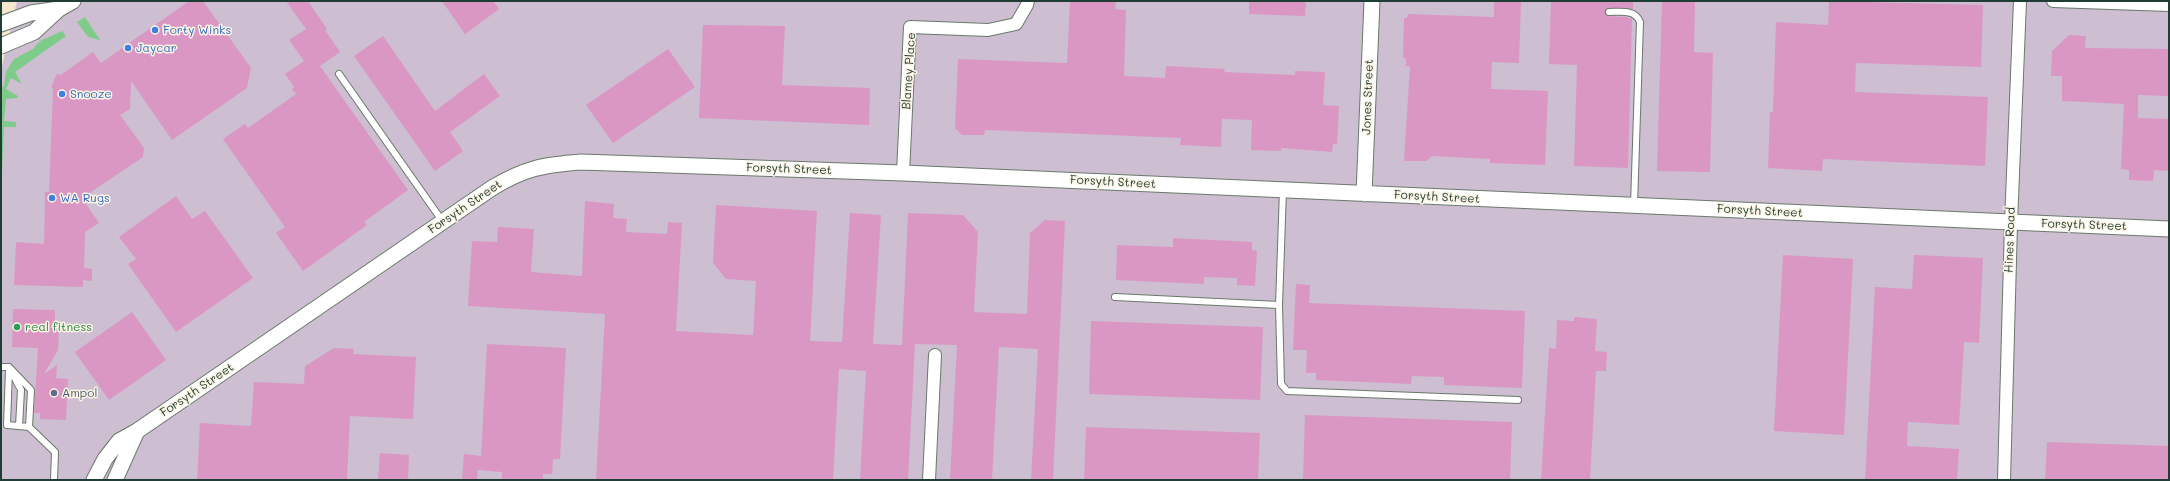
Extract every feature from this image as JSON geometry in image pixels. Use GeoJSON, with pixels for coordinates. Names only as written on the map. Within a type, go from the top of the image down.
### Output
{"type":"FeatureCollection","features":[{"type":"Feature","properties":{"kind":"street"},"geometry":{"type":"LineString","coordinates":[[1,24],[30,13],[59,8],[73,1]]}},
{"type":"Feature","properties":{"kind":"street","name":"Blamey Place"},"geometry":{"type":"LineString","coordinates":[[903,173],[910,27],[988,30],[1016,24],[1028,5],[1028,1]]}},
{"type":"Feature","properties":{"kind":"street","name":"Jones Street"},"geometry":{"type":"LineString","coordinates":[[1364,194],[1372,1]]}},
{"type":"Feature","properties":{"kind":"street","name":"Hines Road"},"geometry":{"type":"LineString","coordinates":[[2004,480],[2011,223],[2020,1]]}},
{"type":"Feature","properties":{"kind":"street"},"geometry":{"type":"LineString","coordinates":[[2053,1],[2169,5]]}},
{"type":"Feature","properties":{"kind":"street"},"geometry":{"type":"LineString","coordinates":[[1,46],[34,32],[59,8]]}},
{"type":"Feature","properties":{"kind":"street","name":"Forsyth Street"},"geometry":{"type":"LineString","coordinates":[[94,480],[105,459],[119,440],[137,431],[443,222],[513,176],[529,169],[550,164],[582,162],[903,173],[2169,229]]}},
{"type":"Feature","properties":{"kind":"street"},"geometry":{"type":"LineString","coordinates":[[929,480],[935,355]]}},
{"type":"Feature","properties":{"kind":"street"},"geometry":{"type":"LineString","coordinates":[[115,480],[137,431]]}},
{"type":"Feature","properties":{"kind":"lane"},"geometry":{"type":"LineString","coordinates":[[1609,12],[1633,13],[1638,17],[1640,22],[1634,206]]}},
{"type":"Feature","properties":{"kind":"lane"},"geometry":{"type":"LineString","coordinates":[[339,74],[443,222]]}},
{"type":"Feature","properties":{"kind":"lane"},"geometry":{"type":"LineString","coordinates":[[1284,190],[1279,305],[1281,384],[1288,392],[1518,400]]}},
{"type":"Feature","properties":{"kind":"lane"},"geometry":{"type":"LineString","coordinates":[[1115,297],[1279,305]]}},
{"type":"Feature","properties":{"kind":"lane"},"geometry":{"type":"LineString","coordinates":[[1,366],[9,367],[30,390],[29,426]]}},
{"type":"Feature","properties":{"kind":"lane"},"geometry":{"type":"LineString","coordinates":[[9,367],[21,390],[19,426]]}},
{"type":"Feature","properties":{"kind":"lane"},"geometry":{"type":"LineString","coordinates":[[9,367],[4,427],[29,426],[55,452],[54,480]]}},
{"type":"Feature","properties":{"kind":"shaded area"},"geometry":{"type":"Polygon","coordinates":[[[17,1],[2169,1],[2169,480],[1,480],[1,70],[17,1]]]}},
{"type":"Feature","properties":{"kind":"green space"},"geometry":{"type":"Polygon","coordinates":[[[85,17],[100,40],[88,37],[77,22],[85,17]]]}},
{"type":"Feature","properties":{"kind":"green space"},"geometry":{"type":"Polygon","coordinates":[[[62,31],[66,36],[15,72],[22,84],[11,78],[6,89],[18,96],[17,98],[6,99],[4,121],[16,122],[16,127],[4,127],[1,200],[1,88],[4,86],[6,72],[14,59],[33,49],[40,41],[62,31]]]}},
{"type":"Feature","properties":{"kind":"building"},"geometry":{"type":"Polygon","coordinates":[[[189,1],[203,1],[251,68],[247,88],[172,140],[131,81],[130,109],[120,115],[144,148],[143,157],[82,198],[99,223],[85,232],[84,268],[92,269],[92,281],[83,280],[83,287],[14,285],[16,242],[44,244],[45,192],[49,192],[53,88],[51,87],[57,74],[61,75],[93,52],[101,63],[189,1]]]}},
{"type":"Feature","properties":{"kind":"building"},"geometry":{"type":"Polygon","coordinates":[[[286,1],[308,1],[327,29],[325,30],[340,52],[320,66],[408,190],[364,222],[367,225],[303,271],[276,233],[285,227],[223,139],[245,124],[248,128],[296,94],[292,89],[294,87],[285,74],[304,61],[289,40],[306,29],[286,1]]]}},
{"type":"Feature","properties":{"kind":"building"},"geometry":{"type":"Polygon","coordinates":[[[442,1],[493,1],[499,9],[465,34],[442,1]]]}},
{"type":"Feature","properties":{"kind":"building"},"geometry":{"type":"Polygon","coordinates":[[[1070,1],[1116,1],[1115,9],[1126,10],[1124,76],[1165,78],[1166,66],[1225,69],[1224,72],[1295,75],[1295,71],[1325,72],[1323,105],[1339,106],[1337,144],[1333,144],[1332,152],[1281,148],[1281,151],[1251,150],[1252,120],[1222,119],[1221,147],[1180,145],[1181,138],[985,130],[984,135],[962,135],[955,128],[958,59],[1067,63],[1070,1]]]}},
{"type":"Feature","properties":{"kind":"building"},"geometry":{"type":"Polygon","coordinates":[[[1249,1],[1306,1],[1305,16],[1249,14],[1249,1]]]}},
{"type":"Feature","properties":{"kind":"building"},"geometry":{"type":"Polygon","coordinates":[[[1494,1],[1521,1],[1519,63],[1492,62],[1491,89],[1548,91],[1545,165],[1490,163],[1490,159],[1432,156],[1426,161],[1404,161],[1410,66],[1406,66],[1406,58],[1403,58],[1404,18],[1407,18],[1408,14],[1494,17],[1494,1]]]}},
{"type":"Feature","properties":{"kind":"building"},"geometry":{"type":"Polygon","coordinates":[[[1551,1],[1633,1],[1633,9],[1609,8],[1605,12],[1607,16],[1626,17],[1632,19],[1628,168],[1574,166],[1577,65],[1549,64],[1551,1]]]}},
{"type":"Feature","properties":{"kind":"building"},"geometry":{"type":"Polygon","coordinates":[[[1662,1],[1695,1],[1694,52],[1713,53],[1710,172],[1657,171],[1662,1]]]}},
{"type":"Feature","properties":{"kind":"building"},"geometry":{"type":"Polygon","coordinates":[[[1829,1],[1983,5],[1981,67],[1856,63],[1855,92],[1988,97],[1985,166],[1823,159],[1822,171],[1768,168],[1770,112],[1773,112],[1776,22],[1828,25],[1829,1]]]}},
{"type":"Feature","properties":{"kind":"building"},"geometry":{"type":"Polygon","coordinates":[[[703,25],[785,26],[782,85],[870,88],[869,125],[699,118],[703,25]]]}},
{"type":"Feature","properties":{"kind":"building"},"geometry":{"type":"Polygon","coordinates":[[[2069,35],[2086,36],[2085,48],[2169,49],[2169,96],[2138,95],[2138,118],[2169,119],[2169,171],[2154,170],[2153,181],[2129,180],[2129,170],[2121,169],[2124,104],[2062,101],[2062,76],[2051,76],[2052,51],[2069,35]]]}},
{"type":"Feature","properties":{"kind":"building"},"geometry":{"type":"Polygon","coordinates":[[[383,36],[435,111],[484,74],[500,96],[450,132],[463,151],[435,171],[354,56],[383,36]]]}},
{"type":"Feature","properties":{"kind":"building"},"geometry":{"type":"Polygon","coordinates":[[[668,49],[695,87],[613,143],[586,105],[668,49]]]}},
{"type":"Feature","properties":{"kind":"building"},"geometry":{"type":"Polygon","coordinates":[[[176,196],[192,219],[205,211],[253,278],[176,332],[128,264],[136,259],[119,237],[176,196]]]}},
{"type":"Feature","properties":{"kind":"building"},"geometry":{"type":"Polygon","coordinates":[[[585,201],[614,204],[613,218],[627,219],[626,232],[667,234],[668,222],[682,223],[676,331],[753,335],[756,281],[726,279],[713,263],[716,205],[817,211],[810,341],[842,342],[850,213],[881,215],[873,344],[902,345],[908,213],[963,215],[978,232],[974,312],[1027,314],[1030,233],[1045,220],[1065,221],[1053,480],[1031,480],[1038,349],[999,347],[992,480],[950,480],[957,345],[915,344],[908,480],[860,480],[866,371],[839,369],[833,480],[596,480],[605,314],[468,306],[472,241],[497,242],[498,227],[534,229],[531,272],[582,276],[585,201]]]}},
{"type":"Feature","properties":{"kind":"building"},"geometry":{"type":"Polygon","coordinates":[[[1173,238],[1252,242],[1252,250],[1257,251],[1255,286],[1237,285],[1237,278],[1204,277],[1204,284],[1116,280],[1117,245],[1173,247],[1173,238]]]}},
{"type":"Feature","properties":{"kind":"building"},"geometry":{"type":"Polygon","coordinates":[[[1783,255],[1853,259],[1844,435],[1774,431],[1783,255]]]}},
{"type":"Feature","properties":{"kind":"building"},"geometry":{"type":"Polygon","coordinates":[[[1914,255],[1983,258],[1979,343],[1964,342],[1959,425],[1908,422],[1907,446],[1959,449],[1957,480],[1865,480],[1875,287],[1912,289],[1914,255]]]}},
{"type":"Feature","properties":{"kind":"building"},"geometry":{"type":"Polygon","coordinates":[[[1296,284],[1310,285],[1309,303],[1525,311],[1522,388],[1444,385],[1444,377],[1412,376],[1411,384],[1316,380],[1316,373],[1306,373],[1307,350],[1293,350],[1296,284]]]}},
{"type":"Feature","properties":{"kind":"building"},"geometry":{"type":"Polygon","coordinates":[[[13,309],[55,310],[55,327],[59,328],[58,350],[44,374],[57,365],[56,378],[68,379],[66,420],[40,419],[40,413],[34,413],[38,348],[12,347],[13,309]]]}},
{"type":"Feature","properties":{"kind":"building"},"geometry":{"type":"Polygon","coordinates":[[[132,312],[166,360],[109,400],[75,352],[132,312]]]}},
{"type":"Feature","properties":{"kind":"building"},"geometry":{"type":"Polygon","coordinates":[[[1574,317],[1597,319],[1595,351],[1607,352],[1606,371],[1596,371],[1590,480],[1541,480],[1549,348],[1556,349],[1557,320],[1574,321],[1574,317]]]}},
{"type":"Feature","properties":{"kind":"building"},"geometry":{"type":"Polygon","coordinates":[[[1091,321],[1263,327],[1260,400],[1089,394],[1091,321]]]}},
{"type":"Feature","properties":{"kind":"building"},"geometry":{"type":"Polygon","coordinates":[[[487,344],[566,348],[560,459],[553,459],[552,474],[543,474],[543,480],[502,480],[502,472],[478,470],[477,480],[462,480],[464,454],[481,456],[487,344]]]}},
{"type":"Feature","properties":{"kind":"building"},"geometry":{"type":"Polygon","coordinates":[[[334,348],[354,349],[353,354],[416,357],[413,419],[350,416],[347,480],[197,480],[200,423],[251,426],[254,382],[304,384],[305,366],[334,348]]]}},
{"type":"Feature","properties":{"kind":"building"},"geometry":{"type":"Polygon","coordinates":[[[1305,415],[1512,422],[1510,480],[1303,480],[1305,415]]]}},
{"type":"Feature","properties":{"kind":"building"},"geometry":{"type":"Polygon","coordinates":[[[1086,427],[1260,433],[1258,480],[1084,480],[1086,427]]]}},
{"type":"Feature","properties":{"kind":"building"},"geometry":{"type":"Polygon","coordinates":[[[2047,442],[2169,446],[2169,480],[2045,480],[2047,442]]]}},
{"type":"Feature","properties":{"kind":"building"},"geometry":{"type":"Polygon","coordinates":[[[380,453],[409,455],[408,480],[378,480],[380,453]]]}},
{"type":"Feature","properties":{"kind":"place","name":"Forty Winks"},"geometry":{"type":"Point","coordinates":[155,30]}},
{"type":"Feature","properties":{"kind":"place","name":"Jaycar"},"geometry":{"type":"Point","coordinates":[128,48]}},
{"type":"Feature","properties":{"kind":"place","name":"Snooze"},"geometry":{"type":"Point","coordinates":[62,94]}},
{"type":"Feature","properties":{"kind":"place","name":"WA Rugs"},"geometry":{"type":"Point","coordinates":[52,198]}},
{"type":"Feature","properties":{"kind":"place","name":"real fitness"},"geometry":{"type":"Point","coordinates":[17,327]}},
{"type":"Feature","properties":{"kind":"place","name":"Ampol"},"geometry":{"type":"Point","coordinates":[54,393]}}]}
